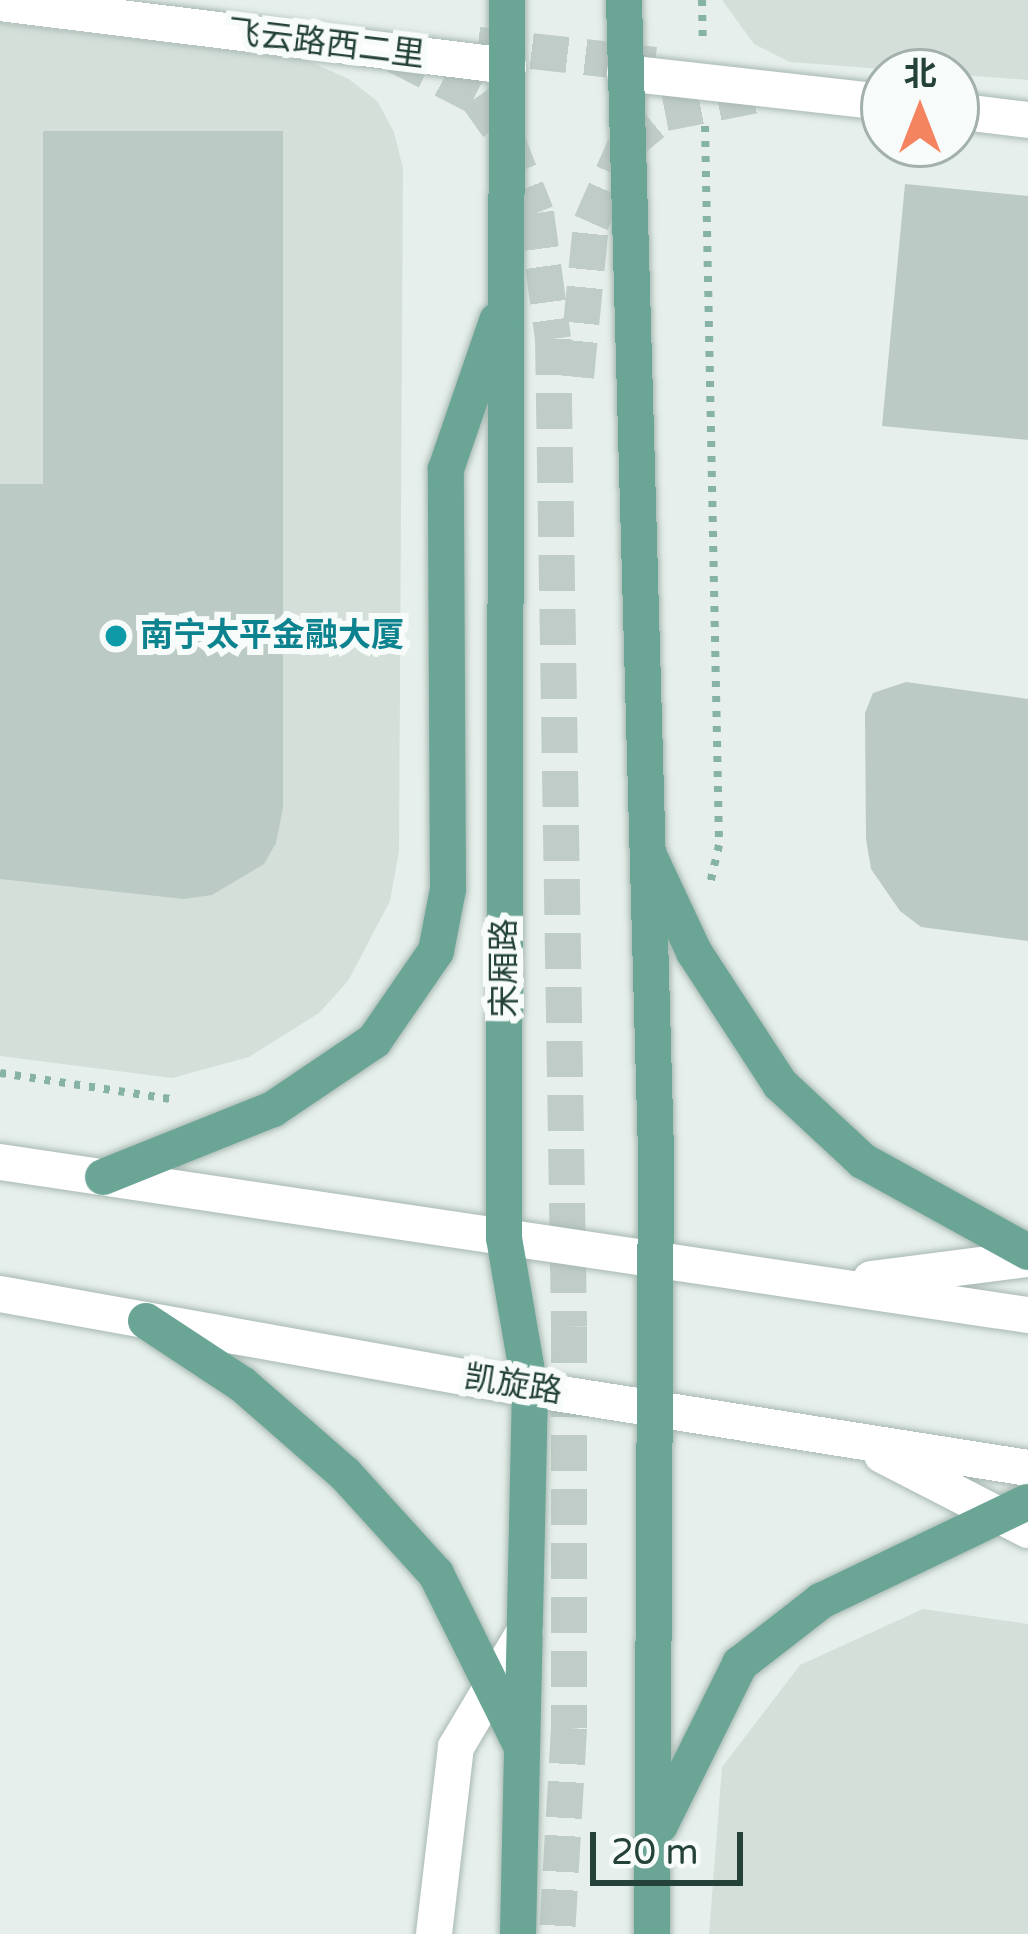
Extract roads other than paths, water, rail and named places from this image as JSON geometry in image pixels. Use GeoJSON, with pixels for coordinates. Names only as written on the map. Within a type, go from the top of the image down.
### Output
{"type":"FeatureCollection","features":[{"type":"Feature","properties":{"kind":"main road","name":"宋厢路"},"geometry":{"type":"LineString","coordinates":[[507,0],[504,1238],[530,1389],[518,1934]]}},
{"type":"Feature","properties":{"kind":"main road"},"geometry":{"type":"LineString","coordinates":[[624,0],[643,842],[656,1150],[652,1934]]}},
{"type":"Feature","properties":{"kind":"main road"},"geometry":{"type":"LineString","coordinates":[[103,1177],[261,1113],[374,1041],[436,951],[448,889],[446,469],[508,290]]}},
{"type":"Feature","properties":{"kind":"main road"},"geometry":{"type":"LineString","coordinates":[[643,842],[694,952],[780,1084],[862,1161],[1028,1255]]}},
{"type":"Feature","properties":{"kind":"main road"},"geometry":{"type":"LineString","coordinates":[[146,1321],[243,1385],[345,1474],[436,1574],[524,1750]]}},
{"type":"Feature","properties":{"kind":"main road"},"geometry":{"type":"LineString","coordinates":[[656,1834],[740,1664],[820,1601],[1018,1516]]}},
{"type":"Feature","properties":{"kind":"street","name":"飞云路西二里"},"geometry":{"type":"LineString","coordinates":[[0,3],[508,66]]}},
{"type":"Feature","properties":{"kind":"street"},"geometry":{"type":"LineString","coordinates":[[625,73],[860,99]]}},
{"type":"Feature","properties":{"kind":"street"},"geometry":{"type":"LineString","coordinates":[[980,114],[1028,120]]}},
{"type":"Feature","properties":{"kind":"street"},"geometry":{"type":"LineString","coordinates":[[0,1162],[1028,1316]]}},
{"type":"Feature","properties":{"kind":"street"},"geometry":{"type":"LineString","coordinates":[[828,1285],[1028,1255]]}},
{"type":"Feature","properties":{"kind":"street","name":"凯旋路"},"geometry":{"type":"LineString","coordinates":[[0,1294],[530,1389],[1028,1468]]}},
{"type":"Feature","properties":{"kind":"street"},"geometry":{"type":"LineString","coordinates":[[852,1439],[1018,1516]]}},
{"type":"Feature","properties":{"kind":"street"},"geometry":{"type":"LineString","coordinates":[[434,1934],[456,1747],[525,1631]]}},
{"type":"Feature","properties":{"kind":"tunnel"},"geometry":{"type":"LineString","coordinates":[[478,45],[655,65]]}},
{"type":"Feature","properties":{"kind":"tunnel"},"geometry":{"type":"LineString","coordinates":[[395,55],[477,97],[506,138],[536,213],[553,339],[569,1327],[569,1728],[557,1934]]}},
{"type":"Feature","properties":{"kind":"tunnel"},"geometry":{"type":"LineString","coordinates":[[576,377],[591,223],[625,146],[665,113],[767,93]]}},
{"type":"Feature","properties":{"kind":"place","name":"南宁太平金融大厦"},"geometry":{"type":"Point","coordinates":[116,636]}}]}
